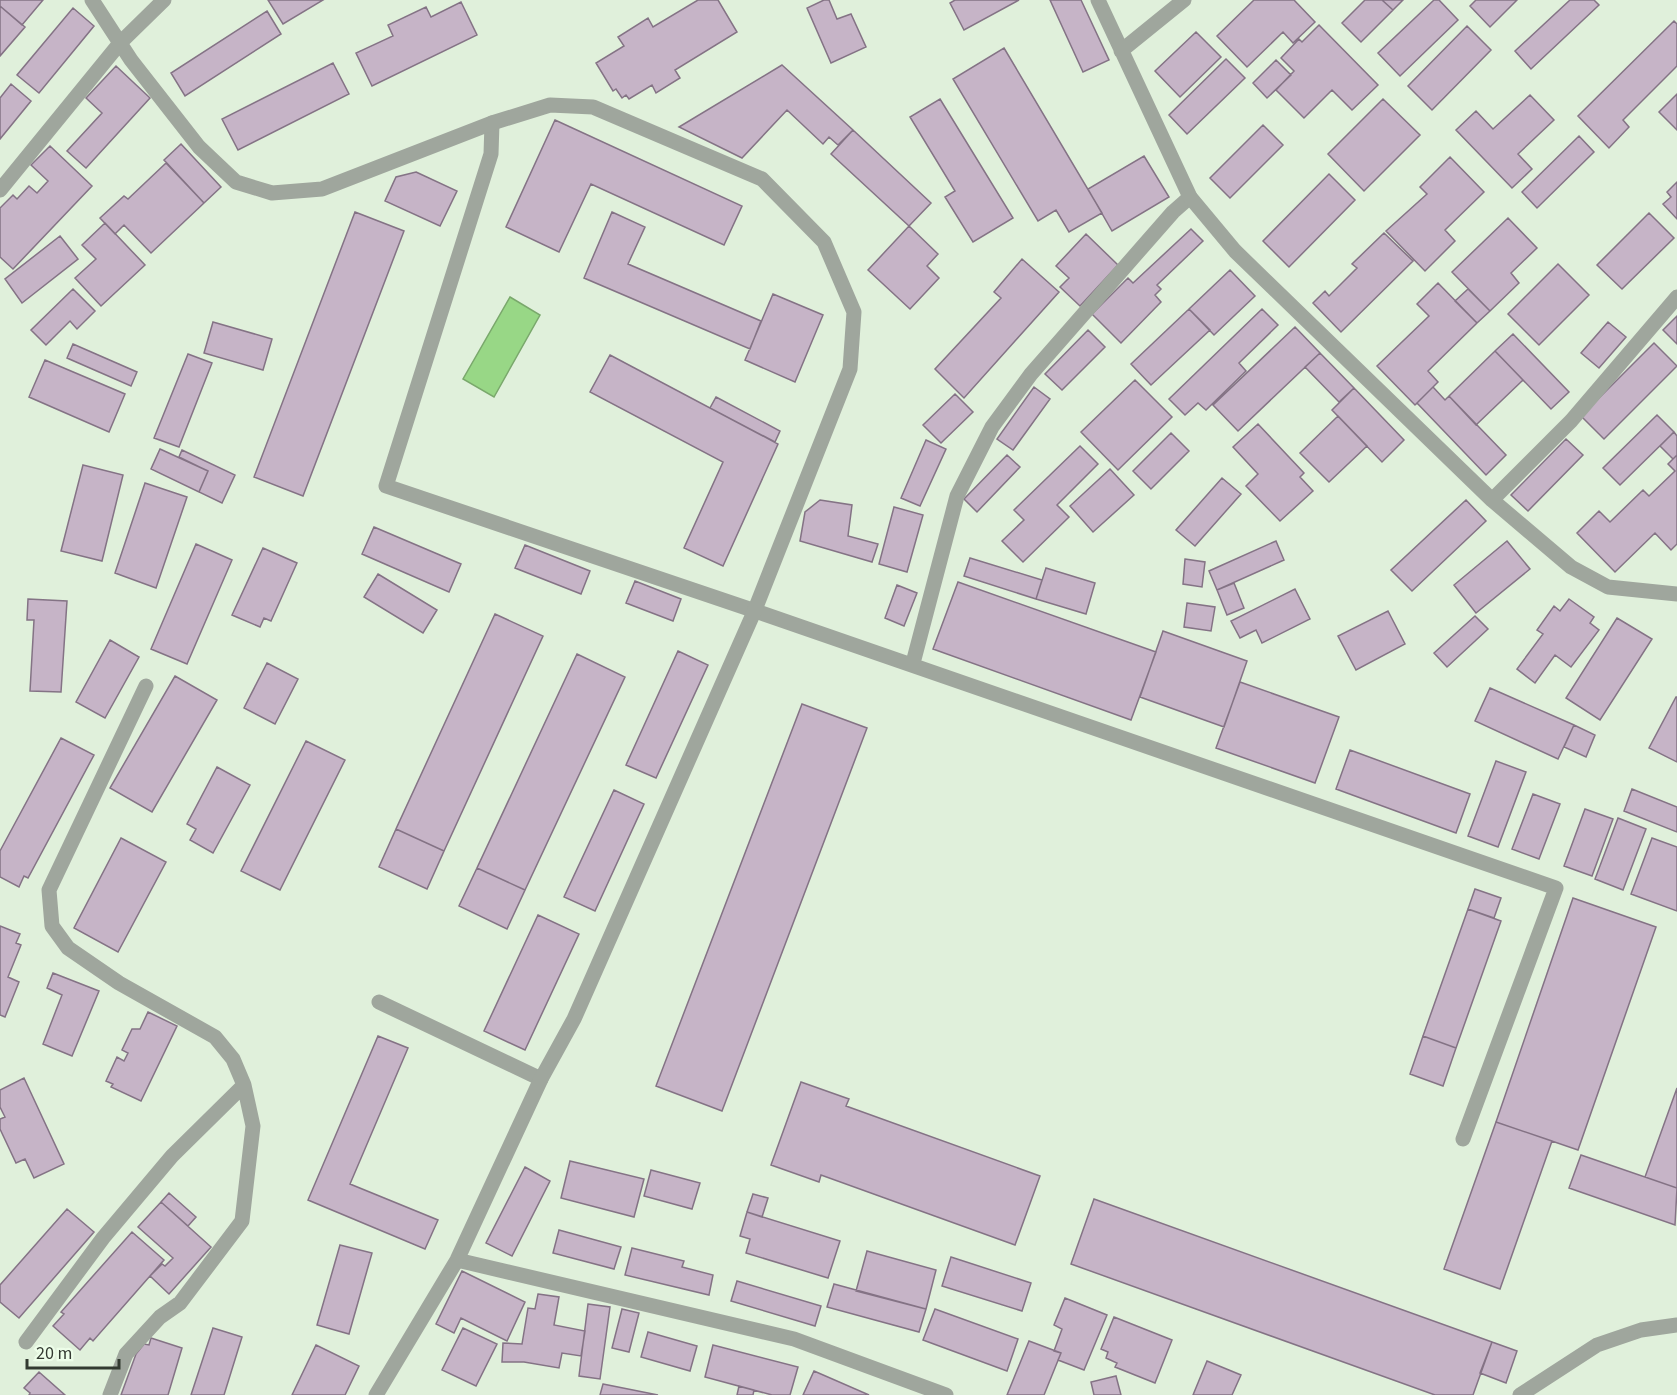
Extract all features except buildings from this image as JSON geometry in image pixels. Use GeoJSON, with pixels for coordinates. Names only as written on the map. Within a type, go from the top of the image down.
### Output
{"type":"FeatureCollection","features":[{"type":"Feature","properties":{"kind":"street"},"geometry":{"type":"LineString","coordinates":[[92,0],[120,43],[199,147],[236,182],[272,193],[322,189],[492,123],[550,105],[593,107],[762,179],[824,242],[854,312],[850,369],[753,612],[574,1019],[542,1079],[457,1260],[375,1395]]}},
{"type":"Feature","properties":{"kind":"street"},"geometry":{"type":"LineString","coordinates":[[0,190],[120,43],[164,0]]}},
{"type":"Feature","properties":{"kind":"street"},"geometry":{"type":"LineString","coordinates":[[1098,0],[1190,197],[1235,251],[1492,500],[1571,567],[1608,587],[1677,594]]}},
{"type":"Feature","properties":{"kind":"street"},"geometry":{"type":"LineString","coordinates":[[1121,51],[1184,0]]}},
{"type":"Feature","properties":{"kind":"street"},"geometry":{"type":"LineString","coordinates":[[492,123],[491,154],[386,486],[693,589],[753,612],[913,663],[1556,888],[1463,1139]]}},
{"type":"Feature","properties":{"kind":"street"},"geometry":{"type":"LineString","coordinates":[[913,663],[957,495],[992,427],[1031,374],[1173,212],[1190,197]]}},
{"type":"Feature","properties":{"kind":"street"},"geometry":{"type":"LineString","coordinates":[[1492,500],[1571,421],[1677,297]]}},
{"type":"Feature","properties":{"kind":"street"},"geometry":{"type":"LineString","coordinates":[[110,1395],[126,1354],[160,1317],[180,1303],[242,1221],[253,1126],[244,1085],[233,1059],[215,1037],[119,983],[68,948],[52,926],[49,890],[146,686]]}},
{"type":"Feature","properties":{"kind":"street"},"geometry":{"type":"LineString","coordinates":[[379,1002],[542,1079]]}},
{"type":"Feature","properties":{"kind":"street"},"geometry":{"type":"LineString","coordinates":[[26,1342],[103,1238],[172,1156],[244,1085]]}},
{"type":"Feature","properties":{"kind":"street"},"geometry":{"type":"LineString","coordinates":[[457,1260],[794,1339],[946,1395]]}},
{"type":"Feature","properties":{"kind":"street"},"geometry":{"type":"LineString","coordinates":[[1520,1395],[1597,1345],[1641,1330],[1677,1325]]}},
{"type":"Feature","properties":{"kind":"shaded area"},"geometry":{"type":"Polygon","coordinates":[[[510,297],[540,315],[494,397],[463,379],[510,297]]]}}]}
